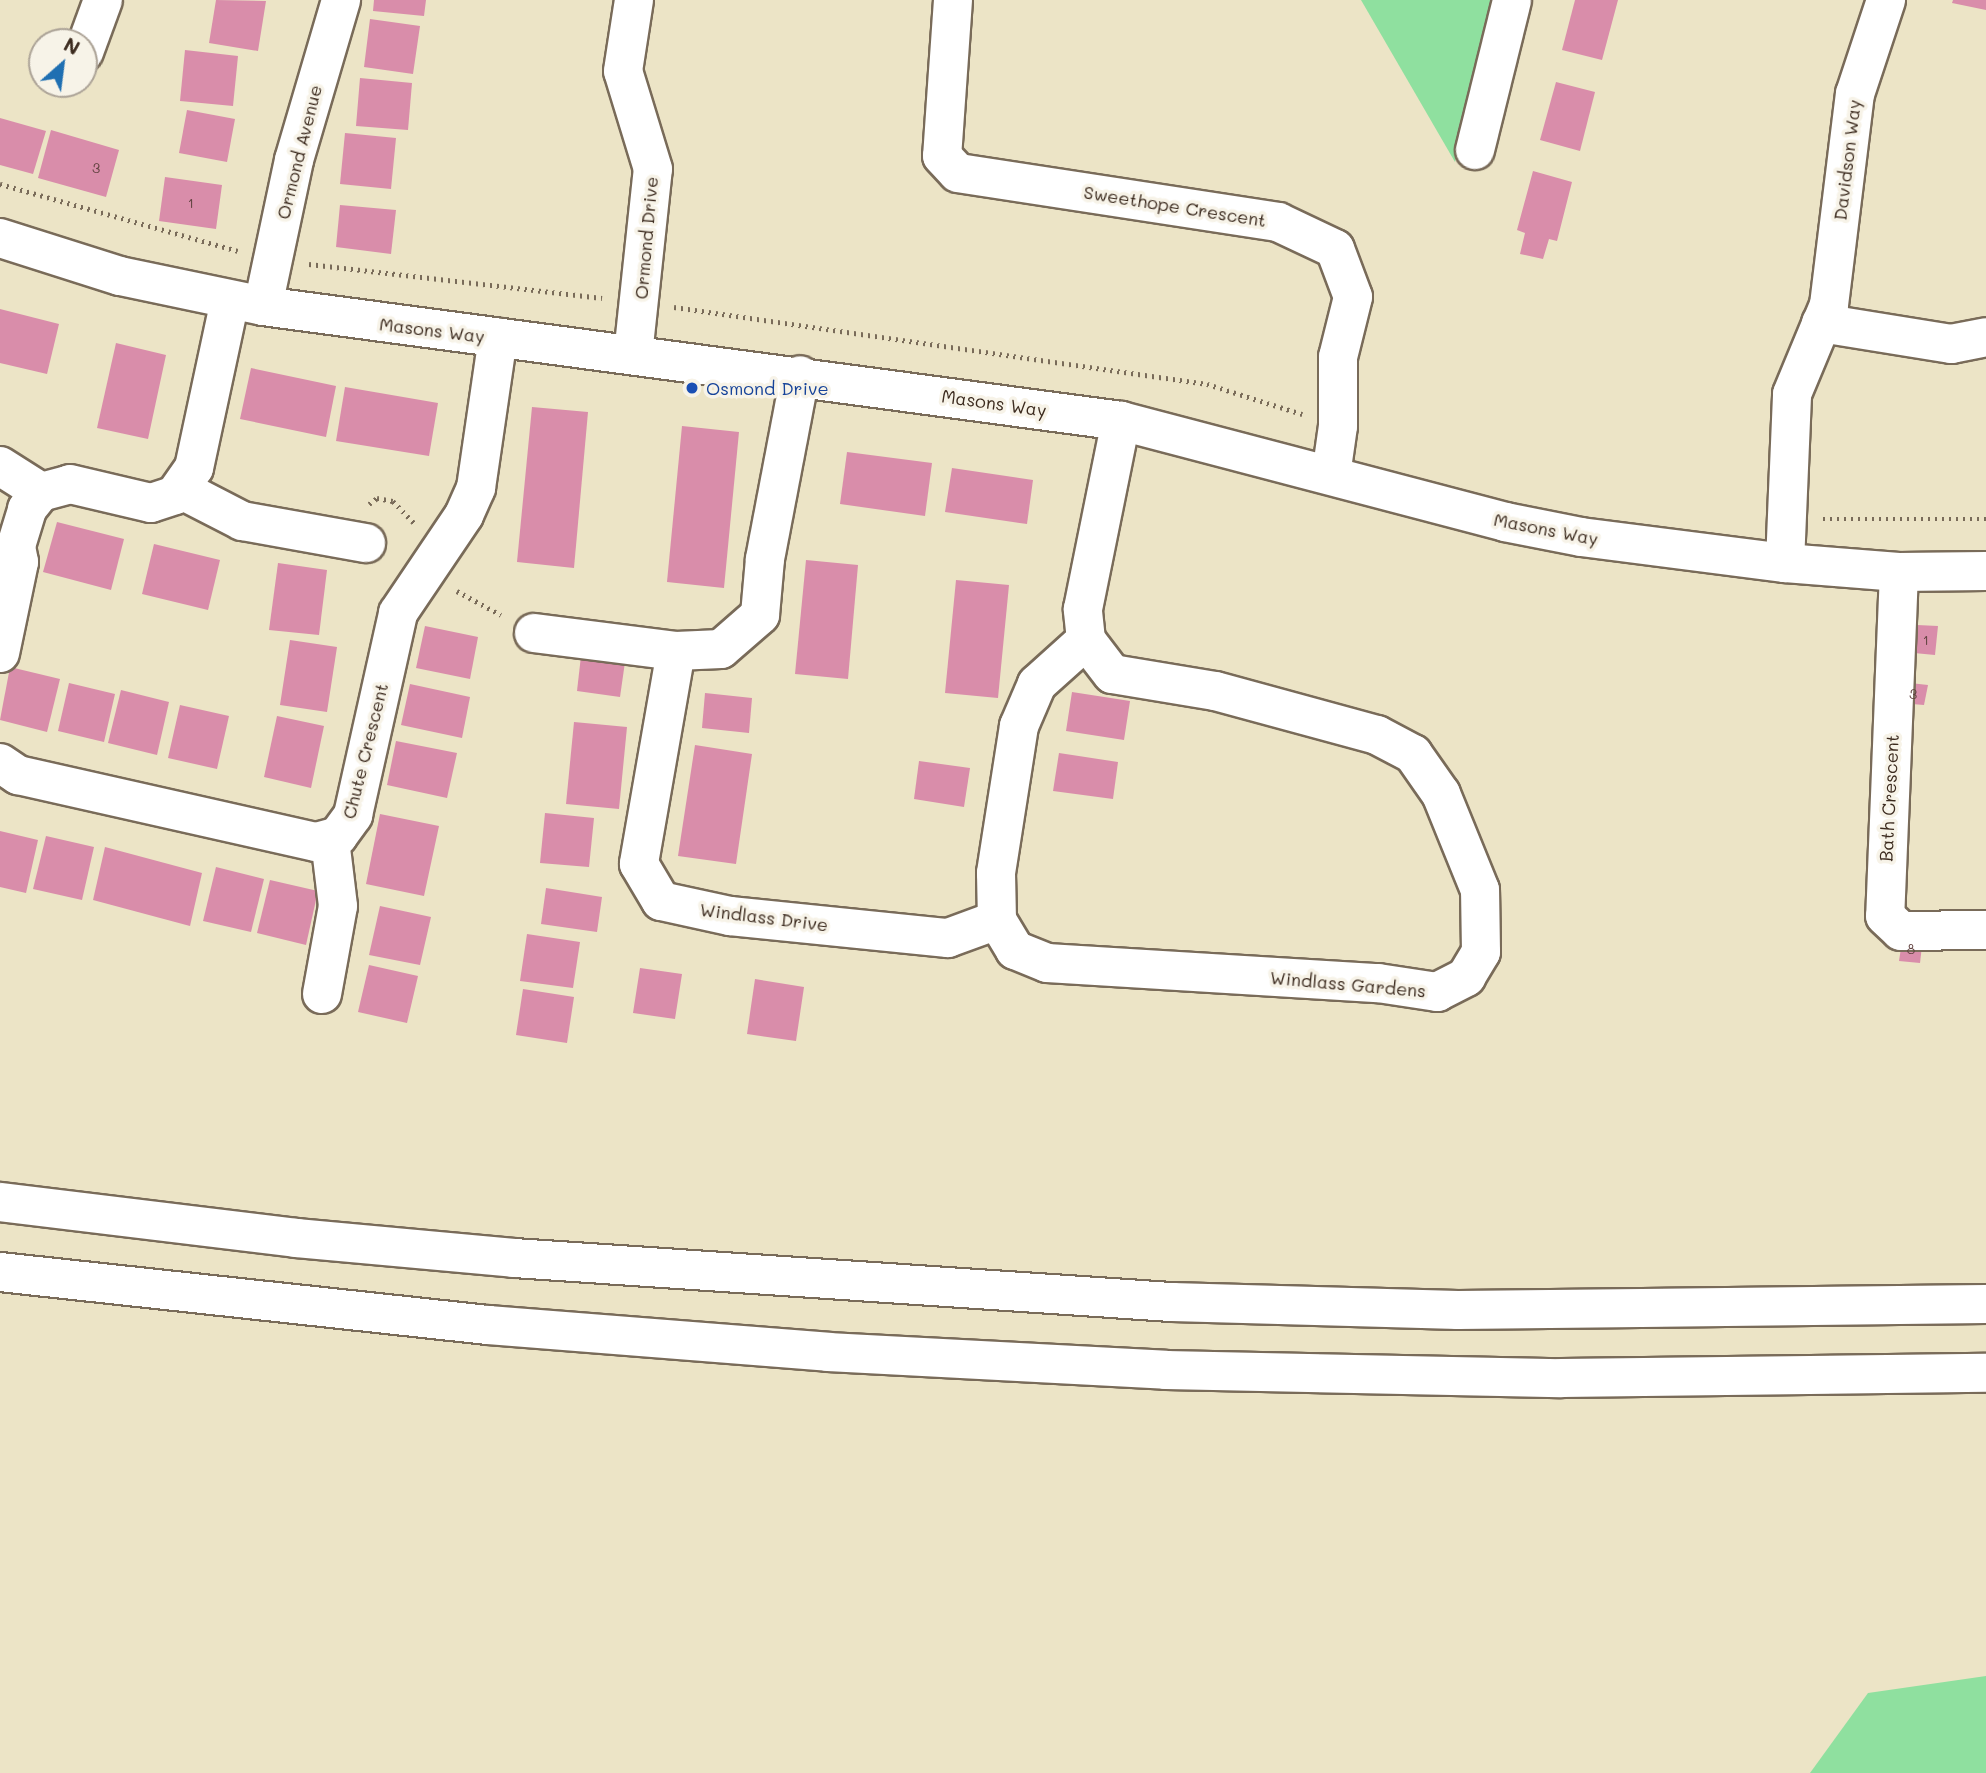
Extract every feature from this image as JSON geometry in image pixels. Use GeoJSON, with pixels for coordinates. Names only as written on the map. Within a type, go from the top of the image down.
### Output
{"type":"FeatureCollection","features":[{"type":"Feature","properties":{"kind":"main road"},"geometry":{"type":"LineString","coordinates":[[93,28],[103,0]]}},
{"type":"Feature","properties":{"kind":"main road","name":"Ormond Avenue"},"geometry":{"type":"LineString","coordinates":[[246,303],[294,160],[341,0]]}},
{"type":"Feature","properties":{"kind":"main road","name":"Ormond Drive"},"geometry":{"type":"LineString","coordinates":[[633,355],[653,169],[623,71],[634,0]]}},
{"type":"Feature","properties":{"kind":"main road","name":"Sweethope Crescent"},"geometry":{"type":"LineString","coordinates":[[953,0],[942,156],[958,173],[1278,222],[1335,249],[1353,296],[1338,357],[1338,426],[1331,475]]}},
{"type":"Feature","properties":{"kind":"main road"},"geometry":{"type":"LineString","coordinates":[[1475,150],[1512,0]]}},
{"type":"Feature","properties":{"kind":"main road","name":"Davidson Way"},"geometry":{"type":"LineString","coordinates":[[1785,563],[1792,394],[1829,305],[1854,94],[1886,0]]}},
{"type":"Feature","properties":{"kind":"main road","name":"Masons Way"},"geometry":{"type":"LineString","coordinates":[[0,238],[120,276],[246,303],[498,338],[800,375],[1121,421],[1555,532],[1785,563],[1899,572],[1986,571]]}},
{"type":"Feature","properties":{"kind":"main road"},"geometry":{"type":"LineString","coordinates":[[0,653],[19,562],[16,546],[27,509],[41,492],[70,484],[151,503],[182,490],[194,468],[246,303]]}},
{"type":"Feature","properties":{"kind":"main road"},"geometry":{"type":"LineString","coordinates":[[1821,323],[1951,344],[1986,338]]}},
{"type":"Feature","properties":{"kind":"main road","name":"Chute Crescent"},"geometry":{"type":"LineString","coordinates":[[0,763],[18,775],[316,842],[330,840],[345,830],[353,815],[397,613],[464,515],[475,488],[498,338]]}},
{"type":"Feature","properties":{"kind":"main road"},"geometry":{"type":"LineString","coordinates":[[534,633],[676,651],[721,649],[760,614],[765,559],[800,375]]}},
{"type":"Feature","properties":{"kind":"main road"},"geometry":{"type":"LineString","coordinates":[[1086,640],[1083,609],[1121,421]]}},
{"type":"Feature","properties":{"kind":"main road"},"geometry":{"type":"LineString","coordinates":[[0,466],[41,492]]}},
{"type":"Feature","properties":{"kind":"main road"},"geometry":{"type":"LineString","coordinates":[[182,490],[242,521],[366,543]]}},
{"type":"Feature","properties":{"kind":"main road","name":"Bath Crescent"},"geometry":{"type":"LineString","coordinates":[[1899,572],[1885,916],[1901,931],[1986,930]]}},
{"type":"Feature","properties":{"kind":"main road","name":"Windlass Gardens"},"geometry":{"type":"LineString","coordinates":[[1086,640],[1112,674],[1215,691],[1377,735],[1413,754],[1441,794],[1480,890],[1481,952],[1466,977],[1437,992],[1378,983],[1047,963],[1015,950],[997,920],[996,873],[1019,726],[1037,684],[1086,640]]}},
{"type":"Feature","properties":{"kind":"main road","name":"Windlass Drive"},"geometry":{"type":"LineString","coordinates":[[676,651],[639,864],[661,901],[730,916],[948,938],[997,920]]}},
{"type":"Feature","properties":{"kind":"main road"},"geometry":{"type":"LineString","coordinates":[[322,994],[338,906],[330,840]]}},
{"type":"Feature","properties":{"kind":"main road"},"geometry":{"type":"LineString","coordinates":[[0,1202],[296,1238],[514,1258],[1171,1302],[1458,1310],[1986,1304]]}},
{"type":"Feature","properties":{"kind":"main road"},"geometry":{"type":"LineString","coordinates":[[0,1272],[185,1295],[828,1352],[1166,1370],[1561,1378],[1986,1373]]}},
{"type":"Feature","properties":{"kind":"main road"},"geometry":{"type":"LineString","coordinates":[[0,1300],[185,1295]]}},
{"type":"Feature","properties":{"kind":"path"},"geometry":{"type":"LineString","coordinates":[[422,573],[534,633]]}},
{"type":"Feature","properties":{"kind":"green space"},"geometry":{"type":"Polygon","coordinates":[[[1361,0],[1495,0],[1455,162],[1361,0]]]}},
{"type":"Feature","properties":{"kind":"green space"},"geometry":{"type":"Polygon","coordinates":[[[1986,1676],[1986,1773],[1810,1773],[1868,1693],[1986,1676]]]}},
{"type":"Feature","properties":{"kind":"building"},"geometry":{"type":"Polygon","coordinates":[[[216,0],[266,1],[258,51],[209,43],[216,0]]]}},
{"type":"Feature","properties":{"kind":"building"},"geometry":{"type":"Polygon","coordinates":[[[374,0],[426,0],[424,16],[373,11],[374,0]]]}},
{"type":"Feature","properties":{"kind":"building"},"geometry":{"type":"Polygon","coordinates":[[[1575,0],[1618,0],[1602,60],[1562,50],[1575,0]]]}},
{"type":"Feature","properties":{"kind":"building"},"geometry":{"type":"Polygon","coordinates":[[[1953,0],[1986,0],[1986,10],[1952,3],[1953,0]]]}},
{"type":"Feature","properties":{"kind":"building"},"geometry":{"type":"Polygon","coordinates":[[[370,19],[420,26],[413,74],[364,67],[370,19]]]}},
{"type":"Feature","properties":{"kind":"building"},"geometry":{"type":"Polygon","coordinates":[[[185,50],[238,56],[233,106],[180,101],[185,50]]]}},
{"type":"Feature","properties":{"kind":"building"},"geometry":{"type":"Polygon","coordinates":[[[360,78],[412,83],[408,130],[356,126],[360,78]]]}},
{"type":"Feature","properties":{"kind":"building"},"geometry":{"type":"Polygon","coordinates":[[[1556,82],[1595,92],[1580,151],[1540,140],[1556,82]]]}},
{"type":"Feature","properties":{"kind":"building"},"geometry":{"type":"Polygon","coordinates":[[[187,110],[235,119],[227,162],[179,153],[187,110]]]}},
{"type":"Feature","properties":{"kind":"building"},"geometry":{"type":"Polygon","coordinates":[[[0,118],[46,131],[33,174],[0,165],[0,118]]]}},
{"type":"Feature","properties":{"kind":"building"},"geometry":{"type":"Polygon","coordinates":[[[51,130],[119,150],[106,197],[38,178],[51,130]]]}},
{"type":"Feature","properties":{"kind":"building"},"geometry":{"type":"Polygon","coordinates":[[[345,133],[396,138],[391,189],[340,184],[345,133]]]}},
{"type":"Feature","properties":{"kind":"building"},"geometry":{"type":"Polygon","coordinates":[[[1533,171],[1572,182],[1557,241],[1549,239],[1543,259],[1520,254],[1525,233],[1517,230],[1533,171]]]}},
{"type":"Feature","properties":{"kind":"building"},"geometry":{"type":"Polygon","coordinates":[[[165,177],[222,185],[216,229],[159,221],[165,177]]]}},
{"type":"Feature","properties":{"kind":"building"},"geometry":{"type":"Polygon","coordinates":[[[340,205],[396,210],[391,254],[336,247],[340,205]]]}},
{"type":"Feature","properties":{"kind":"building"},"geometry":{"type":"Polygon","coordinates":[[[0,309],[59,324],[47,374],[0,363],[0,309]]]}},
{"type":"Feature","properties":{"kind":"building"},"geometry":{"type":"Polygon","coordinates":[[[116,343],[166,355],[148,439],[97,428],[116,343]]]}},
{"type":"Feature","properties":{"kind":"building"},"geometry":{"type":"Polygon","coordinates":[[[251,368],[336,386],[326,437],[240,419],[251,368]]]}},
{"type":"Feature","properties":{"kind":"building"},"geometry":{"type":"Polygon","coordinates":[[[345,387],[438,403],[429,456],[336,441],[345,387]]]}},
{"type":"Feature","properties":{"kind":"building"},"geometry":{"type":"Polygon","coordinates":[[[532,407],[588,412],[574,568],[517,562],[532,407]]]}},
{"type":"Feature","properties":{"kind":"building"},"geometry":{"type":"Polygon","coordinates":[[[682,426],[739,432],[724,588],[667,582],[682,426]]]}},
{"type":"Feature","properties":{"kind":"building"},"geometry":{"type":"Polygon","coordinates":[[[847,452],[932,463],[925,516],[840,504],[847,452]]]}},
{"type":"Feature","properties":{"kind":"building"},"geometry":{"type":"Polygon","coordinates":[[[952,468],[1033,480],[1027,524],[945,512],[952,468]]]}},
{"type":"Feature","properties":{"kind":"building"},"geometry":{"type":"Polygon","coordinates":[[[57,522],[124,539],[111,590],[43,572],[57,522]]]}},
{"type":"Feature","properties":{"kind":"building"},"geometry":{"type":"Polygon","coordinates":[[[154,544],[220,560],[208,610],[142,594],[154,544]]]}},
{"type":"Feature","properties":{"kind":"building"},"geometry":{"type":"Polygon","coordinates":[[[806,560],[858,565],[848,679],[795,674],[806,560]]]}},
{"type":"Feature","properties":{"kind":"building"},"geometry":{"type":"Polygon","coordinates":[[[278,563],[327,570],[319,635],[269,630],[278,563]]]}},
{"type":"Feature","properties":{"kind":"building"},"geometry":{"type":"Polygon","coordinates":[[[956,580],[1009,585],[998,698],[945,693],[956,580]]]}},
{"type":"Feature","properties":{"kind":"building"},"geometry":{"type":"Polygon","coordinates":[[[1917,625],[1938,626],[1935,655],[1914,653],[1917,625]]]}},
{"type":"Feature","properties":{"kind":"building"},"geometry":{"type":"Polygon","coordinates":[[[425,626],[478,637],[470,679],[416,668],[425,626]]]}},
{"type":"Feature","properties":{"kind":"building"},"geometry":{"type":"Polygon","coordinates":[[[290,640],[337,647],[327,712],[280,705],[290,640]]]}},
{"type":"Feature","properties":{"kind":"building"},"geometry":{"type":"Polygon","coordinates":[[[581,656],[625,662],[620,697],[577,691],[581,656]]]}},
{"type":"Feature","properties":{"kind":"building"},"geometry":{"type":"Polygon","coordinates":[[[10,667],[60,679],[47,732],[0,720],[10,667]]]}},
{"type":"Feature","properties":{"kind":"building"},"geometry":{"type":"Polygon","coordinates":[[[1901,682],[1928,685],[1924,705],[1899,703],[1901,682]]]}},
{"type":"Feature","properties":{"kind":"building"},"geometry":{"type":"Polygon","coordinates":[[[69,683],[115,694],[104,742],[58,731],[69,683]]]}},
{"type":"Feature","properties":{"kind":"building"},"geometry":{"type":"Polygon","coordinates":[[[410,684],[470,697],[462,738],[401,725],[410,684]]]}},
{"type":"Feature","properties":{"kind":"building"},"geometry":{"type":"Polygon","coordinates":[[[121,690],[169,702],[157,755],[108,743],[121,690]]]}},
{"type":"Feature","properties":{"kind":"building"},"geometry":{"type":"Polygon","coordinates":[[[1072,692],[1130,701],[1124,740],[1066,731],[1072,692]]]}},
{"type":"Feature","properties":{"kind":"building"},"geometry":{"type":"Polygon","coordinates":[[[705,693],[752,698],[749,733],[702,728],[705,693]]]}},
{"type":"Feature","properties":{"kind":"building"},"geometry":{"type":"Polygon","coordinates":[[[180,705],[229,716],[217,769],[168,758],[180,705]]]}},
{"type":"Feature","properties":{"kind":"building"},"geometry":{"type":"Polygon","coordinates":[[[277,716],[324,726],[311,788],[264,777],[277,716]]]}},
{"type":"Feature","properties":{"kind":"building"},"geometry":{"type":"Polygon","coordinates":[[[574,722],[627,727],[619,809],[566,804],[574,722]]]}},
{"type":"Feature","properties":{"kind":"building"},"geometry":{"type":"Polygon","coordinates":[[[396,741],[457,753],[447,798],[387,785],[396,741]]]}},
{"type":"Feature","properties":{"kind":"building"},"geometry":{"type":"Polygon","coordinates":[[[695,745],[752,754],[736,864],[678,856],[695,745]]]}},
{"type":"Feature","properties":{"kind":"building"},"geometry":{"type":"Polygon","coordinates":[[[1059,753],[1118,762],[1113,799],[1053,791],[1059,753]]]}},
{"type":"Feature","properties":{"kind":"building"},"geometry":{"type":"Polygon","coordinates":[[[919,761],[970,768],[964,807],[914,799],[919,761]]]}},
{"type":"Feature","properties":{"kind":"building"},"geometry":{"type":"Polygon","coordinates":[[[545,813],[594,818],[589,867],[540,863],[545,813]]]}},
{"type":"Feature","properties":{"kind":"building"},"geometry":{"type":"Polygon","coordinates":[[[380,814],[439,826],[424,896],[366,884],[380,814]]]}},
{"type":"Feature","properties":{"kind":"building"},"geometry":{"type":"Polygon","coordinates":[[[0,831],[38,840],[26,893],[0,887],[0,831]]]}},
{"type":"Feature","properties":{"kind":"building"},"geometry":{"type":"Polygon","coordinates":[[[46,836],[94,847],[82,900],[33,889],[46,836]]]}},
{"type":"Feature","properties":{"kind":"building"},"geometry":{"type":"Polygon","coordinates":[[[105,847],[202,873],[190,926],[93,900],[105,847]]]}},
{"type":"Feature","properties":{"kind":"building"},"geometry":{"type":"Polygon","coordinates":[[[216,867],[264,879],[251,932],[203,921],[216,867]]]}},
{"type":"Feature","properties":{"kind":"building"},"geometry":{"type":"Polygon","coordinates":[[[270,880],[318,891],[306,945],[257,933],[270,880]]]}},
{"type":"Feature","properties":{"kind":"building"},"geometry":{"type":"Polygon","coordinates":[[[546,888],[602,897],[597,932],[541,924],[546,888]]]}},
{"type":"Feature","properties":{"kind":"building"},"geometry":{"type":"Polygon","coordinates":[[[380,906],[431,917],[420,965],[369,955],[380,906]]]}},
{"type":"Feature","properties":{"kind":"building"},"geometry":{"type":"Polygon","coordinates":[[[527,934],[580,942],[573,988],[520,981],[527,934]]]}},
{"type":"Feature","properties":{"kind":"building"},"geometry":{"type":"Polygon","coordinates":[[[1903,935],[1923,937],[1920,963],[1899,961],[1903,935]]]}},
{"type":"Feature","properties":{"kind":"building"},"geometry":{"type":"Polygon","coordinates":[[[369,965],[418,976],[407,1023],[358,1012],[369,965]]]}},
{"type":"Feature","properties":{"kind":"building"},"geometry":{"type":"Polygon","coordinates":[[[640,968],[682,974],[675,1019],[633,1013],[640,968]]]}},
{"type":"Feature","properties":{"kind":"building"},"geometry":{"type":"Polygon","coordinates":[[[755,979],[804,987],[796,1041],[747,1034],[755,979]]]}},
{"type":"Feature","properties":{"kind":"building"},"geometry":{"type":"Polygon","coordinates":[[[523,989],[574,997],[567,1043],[516,1035],[523,989]]]}},
{"type":"Feature","properties":{"kind":"place","name":"Osmond Drive"},"geometry":{"type":"Point","coordinates":[692,388]}}]}
